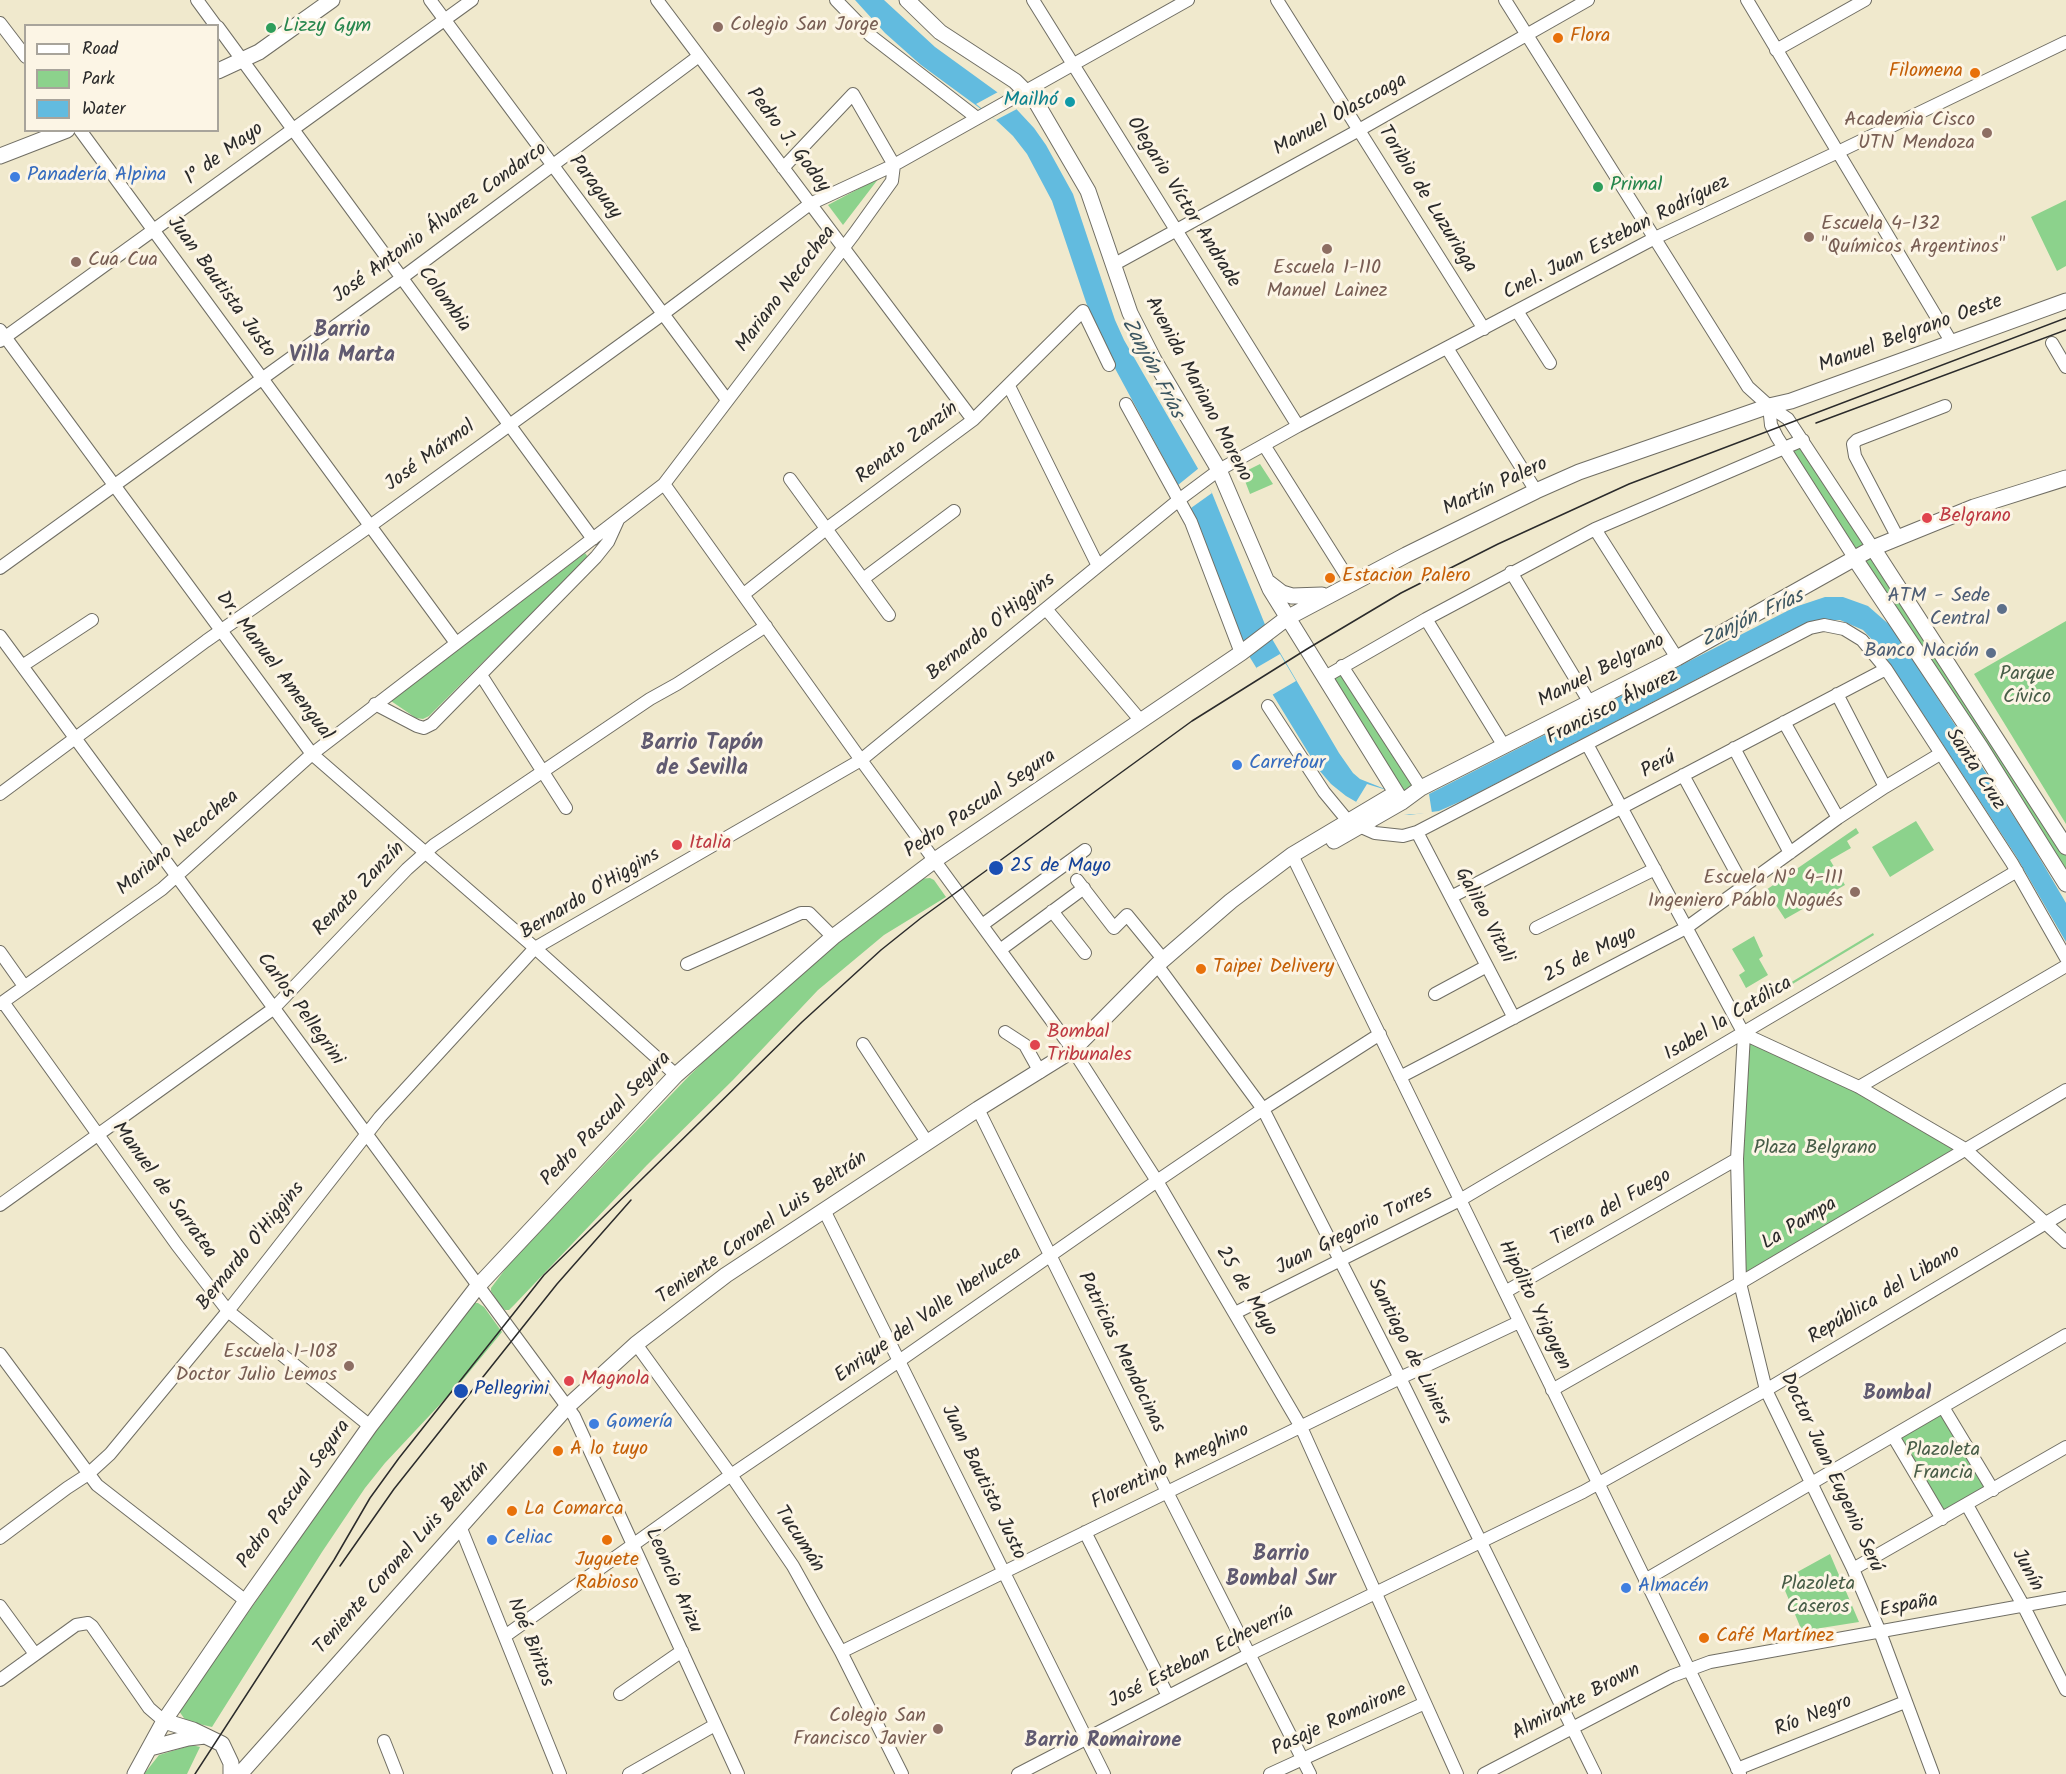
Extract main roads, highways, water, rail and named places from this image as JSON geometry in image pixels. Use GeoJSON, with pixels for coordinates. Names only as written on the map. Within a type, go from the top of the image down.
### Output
{"type":"FeatureCollection","features":[{"type":"Feature","properties":{"kind":"main road"},"geometry":{"type":"LineString","coordinates":[[219,70],[259,52],[332,0]]}},
{"type":"Feature","properties":{"kind":"main road","name":"Avenida Mariano Moreno"},"geometry":{"type":"LineString","coordinates":[[907,0],[940,32],[1015,81],[1036,102],[1084,183],[1095,207],[1130,313],[1219,471],[1265,578],[1287,618],[1399,797]]}},
{"type":"Feature","properties":{"kind":"main road"},"geometry":{"type":"LineString","coordinates":[[0,156],[62,132]]}},
{"type":"Feature","properties":{"kind":"main road","name":"Manuel Belgrano Oeste"},"geometry":{"type":"LineString","coordinates":[[1769,406],[1791,401],[2066,301]]}},
{"type":"Feature","properties":{"kind":"main road","name":"Martín Palero"},"geometry":{"type":"LineString","coordinates":[[1253,644],[1287,618],[1331,593],[1536,491],[1587,469],[1769,406]]}},
{"type":"Feature","properties":{"kind":"main road","name":"Manuel Belgrano"},"geometry":{"type":"LineString","coordinates":[[1382,802],[1421,788],[1677,658],[1873,548],[1974,507],[2066,478]]}},
{"type":"Feature","properties":{"kind":"main road"},"geometry":{"type":"LineString","coordinates":[[1873,548],[2066,847]]}},
{"type":"Feature","properties":{"kind":"main road"},"geometry":{"type":"LineString","coordinates":[[1855,559],[1981,748],[2066,884]]}},
{"type":"Feature","properties":{"kind":"main road"},"geometry":{"type":"LineString","coordinates":[[1265,578],[1275,588],[1292,596],[1316,596],[1331,593]]}},
{"type":"Feature","properties":{"kind":"main road","name":"Pedro Pascual Segura"},"geometry":{"type":"LineString","coordinates":[[135,1774],[164,1721],[246,1601],[370,1426],[478,1286],[676,1075],[833,937],[935,860],[1253,644]]}},
{"type":"Feature","properties":{"kind":"main road","name":"Manuel Belgrano"},"geometry":{"type":"LineString","coordinates":[[1354,824],[1399,797]]}},
{"type":"Feature","properties":{"kind":"main road","name":"Teniente Coronel Luis Beltrán"},"geometry":{"type":"LineString","coordinates":[[240,1774],[567,1407],[636,1344],[726,1275],[927,1142],[1073,1050],[1160,962],[1231,901],[1354,824],[1382,802]]}},
{"type":"Feature","properties":{"kind":"main road"},"geometry":{"type":"LineString","coordinates":[[164,1721],[208,1736],[222,1744],[231,1763],[231,1774]]}},
{"type":"Feature","properties":{"kind":"main road"},"geometry":{"type":"LineString","coordinates":[[150,1748],[188,1738],[208,1736]]}},
{"type":"Feature","properties":{"kind":"water"},"geometry":{"type":"Polygon","coordinates":[[[855,0],[884,0],[935,47],[1008,100],[1046,145],[1073,194],[1115,320],[1124,340],[1212,493],[1268,632],[1339,753],[1360,779],[1390,791],[1429,794],[1795,607],[1825,597],[1843,597],[1868,606],[1892,627],[2029,840],[2066,903],[2066,942],[2016,856],[1879,647],[1863,630],[1840,620],[1814,621],[1791,630],[1439,811],[1409,815],[1365,807],[1346,796],[1319,770],[1246,651],[1196,518],[1111,361],[1090,314],[1052,201],[1027,154],[996,120],[921,65],[885,33],[855,0]]]}},
{"type":"Feature","properties":{"kind":"tram line"},"geometry":{"type":"LineString","coordinates":[[195,1774],[334,1560],[370,1498],[544,1275],[802,1022],[881,950],[921,918],[1192,721],[1401,593],[1498,544],[1629,484],[2066,318]]}},
{"type":"Feature","properties":{"kind":"tram line"},"geometry":{"type":"LineString","coordinates":[[1816,423],[2066,330]]}},
{"type":"Feature","properties":{"kind":"tram line"},"geometry":{"type":"LineString","coordinates":[[340,1566],[394,1489],[467,1397],[557,1284],[631,1200]]}},
{"type":"Feature","properties":{"kind":"place","name":"Colegio San Jorge"},"geometry":{"type":"Point","coordinates":[718,27]}},
{"type":"Feature","properties":{"kind":"place","name":"Lizzy Gym"},"geometry":{"type":"Point","coordinates":[271,28]}},
{"type":"Feature","properties":{"kind":"place","name":"Flora"},"geometry":{"type":"Point","coordinates":[1558,38]}},
{"type":"Feature","properties":{"kind":"place","name":"Filomena"},"geometry":{"type":"Point","coordinates":[1975,73]}},
{"type":"Feature","properties":{"kind":"place","name":"Mailhó"},"geometry":{"type":"Point","coordinates":[1070,102]}},
{"type":"Feature","properties":{"kind":"place","name":"Academia Cisco UTN Mendoza"},"geometry":{"type":"Point","coordinates":[1987,133]}},
{"type":"Feature","properties":{"kind":"place","name":"Panadería Alpina"},"geometry":{"type":"Point","coordinates":[15,177]}},
{"type":"Feature","properties":{"kind":"place","name":"Primal"},"geometry":{"type":"Point","coordinates":[1598,187]}},
{"type":"Feature","properties":{"kind":"place","name":"Escuela 4-132 \"Químicos Argentinos\""},"geometry":{"type":"Point","coordinates":[1809,237]}},
{"type":"Feature","properties":{"kind":"place","name":"Escuela 1-110 Manuel Lainez"},"geometry":{"type":"Point","coordinates":[1327,249]}},
{"type":"Feature","properties":{"kind":"place","name":"Cua Cua"},"geometry":{"type":"Point","coordinates":[76,262]}},
{"type":"Feature","properties":{"kind":"place","name":"Belgrano"},"geometry":{"type":"Point","coordinates":[1927,518]}},
{"type":"Feature","properties":{"kind":"place","name":"Estacion Palero"},"geometry":{"type":"Point","coordinates":[1330,578]}},
{"type":"Feature","properties":{"kind":"place","name":"ATM - Sede Central"},"geometry":{"type":"Point","coordinates":[2002,609]}},
{"type":"Feature","properties":{"kind":"place","name":"Banco Nación"},"geometry":{"type":"Point","coordinates":[1991,653]}},
{"type":"Feature","properties":{"kind":"place","name":"Carrefour"},"geometry":{"type":"Point","coordinates":[1237,765]}},
{"type":"Feature","properties":{"kind":"place","name":"Italia"},"geometry":{"type":"Point","coordinates":[677,845]}},
{"type":"Feature","properties":{"kind":"place","name":"25 de Mayo"},"geometry":{"type":"Point","coordinates":[996,868]}},
{"type":"Feature","properties":{"kind":"place","name":"Escuela Nº 4-111 Ingeniero Pablo Nogués"},"geometry":{"type":"Point","coordinates":[1855,892]}},
{"type":"Feature","properties":{"kind":"place","name":"Taipei Delivery"},"geometry":{"type":"Point","coordinates":[1201,969]}},
{"type":"Feature","properties":{"kind":"place","name":"Bombal Tribunales"},"geometry":{"type":"Point","coordinates":[1035,1045]}},
{"type":"Feature","properties":{"kind":"place","name":"Escuela 1-108 Doctor Julio Lemos"},"geometry":{"type":"Point","coordinates":[349,1366]}},
{"type":"Feature","properties":{"kind":"place","name":"Magnola"},"geometry":{"type":"Point","coordinates":[569,1381]}},
{"type":"Feature","properties":{"kind":"place","name":"Pellegrini"},"geometry":{"type":"Point","coordinates":[461,1391]}},
{"type":"Feature","properties":{"kind":"place","name":"Gomería"},"geometry":{"type":"Point","coordinates":[594,1424]}},
{"type":"Feature","properties":{"kind":"place","name":"A lo tuyo"},"geometry":{"type":"Point","coordinates":[558,1451]}},
{"type":"Feature","properties":{"kind":"place","name":"La Comarca"},"geometry":{"type":"Point","coordinates":[512,1511]}},
{"type":"Feature","properties":{"kind":"place","name":"Celiac"},"geometry":{"type":"Point","coordinates":[492,1540]}},
{"type":"Feature","properties":{"kind":"place","name":"Juguete Rabioso"},"geometry":{"type":"Point","coordinates":[607,1540]}},
{"type":"Feature","properties":{"kind":"place","name":"Almacén"},"geometry":{"type":"Point","coordinates":[1626,1588]}},
{"type":"Feature","properties":{"kind":"place","name":"Café Martínez"},"geometry":{"type":"Point","coordinates":[1704,1638]}},
{"type":"Feature","properties":{"kind":"place","name":"Colegio San Francisco Javier"},"geometry":{"type":"Point","coordinates":[938,1729]}},
{"type":"Feature","properties":{"kind":"district","name":"Barrio Villa Marta"},"geometry":{"type":"Point","coordinates":[342,344]}},
{"type":"Feature","properties":{"kind":"district","name":"Barrio Tapón de Sevilla"},"geometry":{"type":"Point","coordinates":[702,758]}},
{"type":"Feature","properties":{"kind":"district","name":"Bombal"},"geometry":{"type":"Point","coordinates":[1897,1395]}},
{"type":"Feature","properties":{"kind":"district","name":"Barrio Bombal Sur"},"geometry":{"type":"Point","coordinates":[1281,1568]}},
{"type":"Feature","properties":{"kind":"district","name":"Barrio Romairone"},"geometry":{"type":"Point","coordinates":[1103,1742]}},
{"type":"Feature","properties":{"kind":"water label","name":"Zanjón Frías"},"geometry":{"type":"Point","coordinates":[1151,369]}},
{"type":"Feature","properties":{"kind":"water label","name":"Zanjón Frías"},"geometry":{"type":"Point","coordinates":[1753,620]}},
{"type":"Feature","properties":{"kind":"park label","name":"Parque Cívico"},"geometry":{"type":"Point","coordinates":[2027,688]}},
{"type":"Feature","properties":{"kind":"park label","name":"Plaza Belgrano"},"geometry":{"type":"Point","coordinates":[1815,1150]}},
{"type":"Feature","properties":{"kind":"park label","name":"Plazoleta Francia"},"geometry":{"type":"Point","coordinates":[1943,1464]}},
{"type":"Feature","properties":{"kind":"park label","name":"Plazoleta Caseros"},"geometry":{"type":"Point","coordinates":[1818,1598]}}]}
